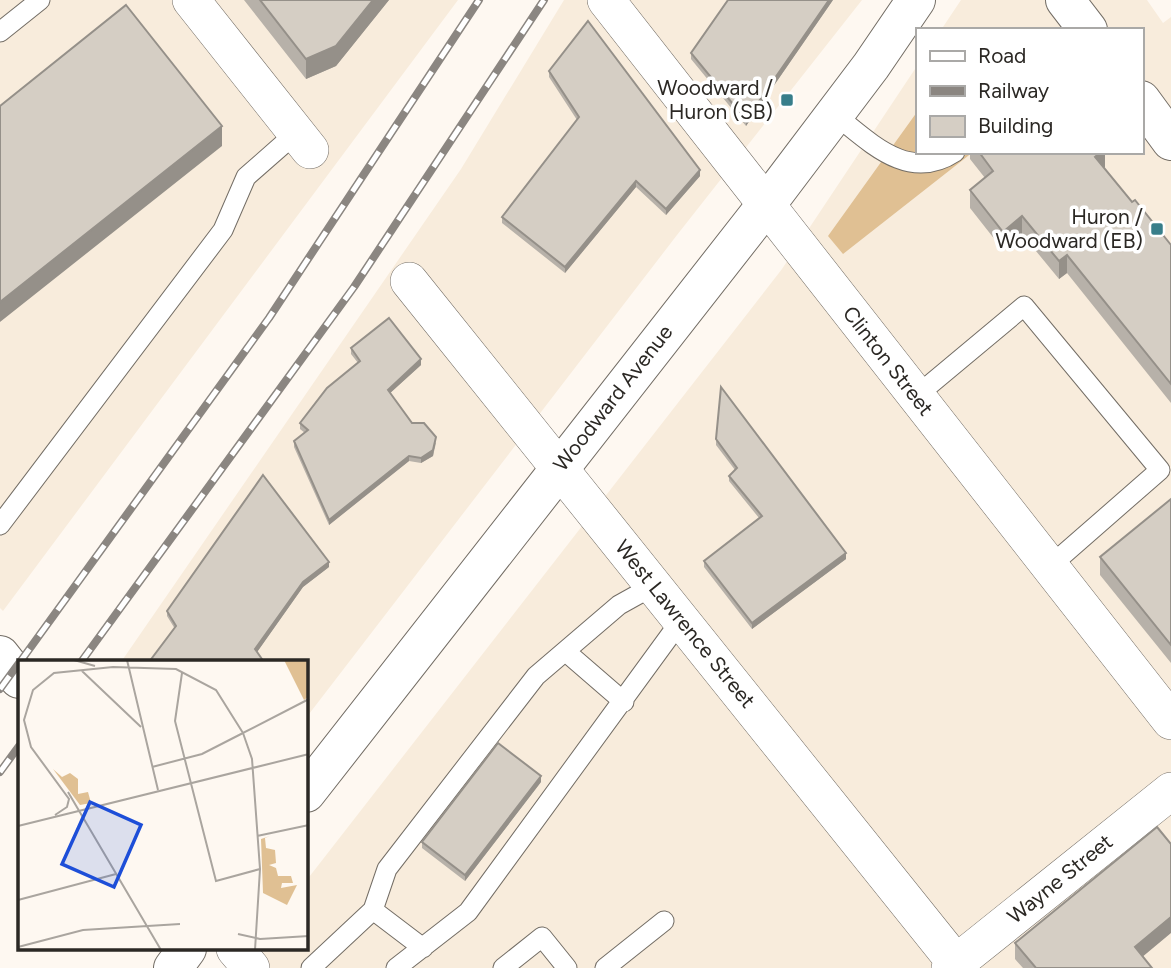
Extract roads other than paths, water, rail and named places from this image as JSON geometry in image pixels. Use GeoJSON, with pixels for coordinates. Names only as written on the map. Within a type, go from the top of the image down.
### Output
{"type":"FeatureCollection","features":[{"type":"Feature","properties":{"kind":"main road","name":"Woodward Avenue"},"geometry":{"type":"LineString","coordinates":[[308,790],[559,466],[766,205],[916,0]]}},
{"type":"Feature","properties":{"kind":"main road"},"geometry":{"type":"LineString","coordinates":[[1065,0],[1086,28]]}},
{"type":"Feature","properties":{"kind":"main road"},"geometry":{"type":"LineString","coordinates":[[1143,103],[1171,141]]}},
{"type":"Feature","properties":{"kind":"main road"},"geometry":{"type":"LineString","coordinates":[[0,655],[18,678]]}},
{"type":"Feature","properties":{"kind":"main road"},"geometry":{"type":"LineString","coordinates":[[173,968],[186,950]]}},
{"type":"Feature","properties":{"kind":"street"},"geometry":{"type":"LineString","coordinates":[[191,0],[303,141]]}},
{"type":"Feature","properties":{"kind":"street","name":"Clinton Street"},"geometry":{"type":"LineString","coordinates":[[606,0],[1171,721]]}},
{"type":"Feature","properties":{"kind":"street","name":"West Lawrence Street"},"geometry":{"type":"LineString","coordinates":[[409,281],[655,585],[955,966]]}},
{"type":"Feature","properties":{"kind":"street","name":"Wayne Street"},"geometry":{"type":"LineString","coordinates":[[955,966],[1171,791]]}},
{"type":"Feature","properties":{"kind":"street"},"geometry":{"type":"LineString","coordinates":[[236,950],[251,968]]}},
{"type":"Feature","properties":{"kind":"lane"},"geometry":{"type":"LineString","coordinates":[[0,32],[40,0]]}},
{"type":"Feature","properties":{"kind":"lane"},"geometry":{"type":"LineString","coordinates":[[834,114],[883,153],[908,163],[933,163],[951,154]]}},
{"type":"Feature","properties":{"kind":"lane"},"geometry":{"type":"LineString","coordinates":[[0,525],[223,230],[247,177],[303,141]]}},
{"type":"Feature","properties":{"kind":"lane"},"geometry":{"type":"LineString","coordinates":[[915,397],[1024,306],[1160,470],[1049,567]]}},
{"type":"Feature","properties":{"kind":"lane"},"geometry":{"type":"LineString","coordinates":[[311,968],[373,910],[387,869],[395,857],[536,676],[619,604],[655,585]]}},
{"type":"Feature","properties":{"kind":"lane"},"geometry":{"type":"LineString","coordinates":[[396,968],[468,912],[682,620]]}},
{"type":"Feature","properties":{"kind":"lane"},"geometry":{"type":"LineString","coordinates":[[565,651],[624,702]]}},
{"type":"Feature","properties":{"kind":"lane"},"geometry":{"type":"LineString","coordinates":[[373,910],[423,948]]}},
{"type":"Feature","properties":{"kind":"lane"},"geometry":{"type":"LineString","coordinates":[[605,968],[664,921]]}},
{"type":"Feature","properties":{"kind":"lane"},"geometry":{"type":"LineString","coordinates":[[503,968],[542,937],[567,968]]}},
{"type":"Feature","properties":{"kind":"railway"},"geometry":{"type":"LineString","coordinates":[[21,660],[269,318],[479,0]]}},
{"type":"Feature","properties":{"kind":"railway"},"geometry":{"type":"LineString","coordinates":[[82,660],[354,287],[544,0]]}},
{"type":"Feature","properties":{"kind":"railway"},"geometry":{"type":"LineString","coordinates":[[0,689],[18,664]]}},
{"type":"Feature","properties":{"kind":"railway"},"geometry":{"type":"LineString","coordinates":[[0,772],[18,747]]}},
{"type":"Feature","properties":{"kind":"place","name":"Woodward / Huron (SB)"},"geometry":{"type":"Point","coordinates":[787,100]}},
{"type":"Feature","properties":{"kind":"place","name":"Huron / Woodward (EB)"},"geometry":{"type":"Point","coordinates":[1157,229]}}]}
